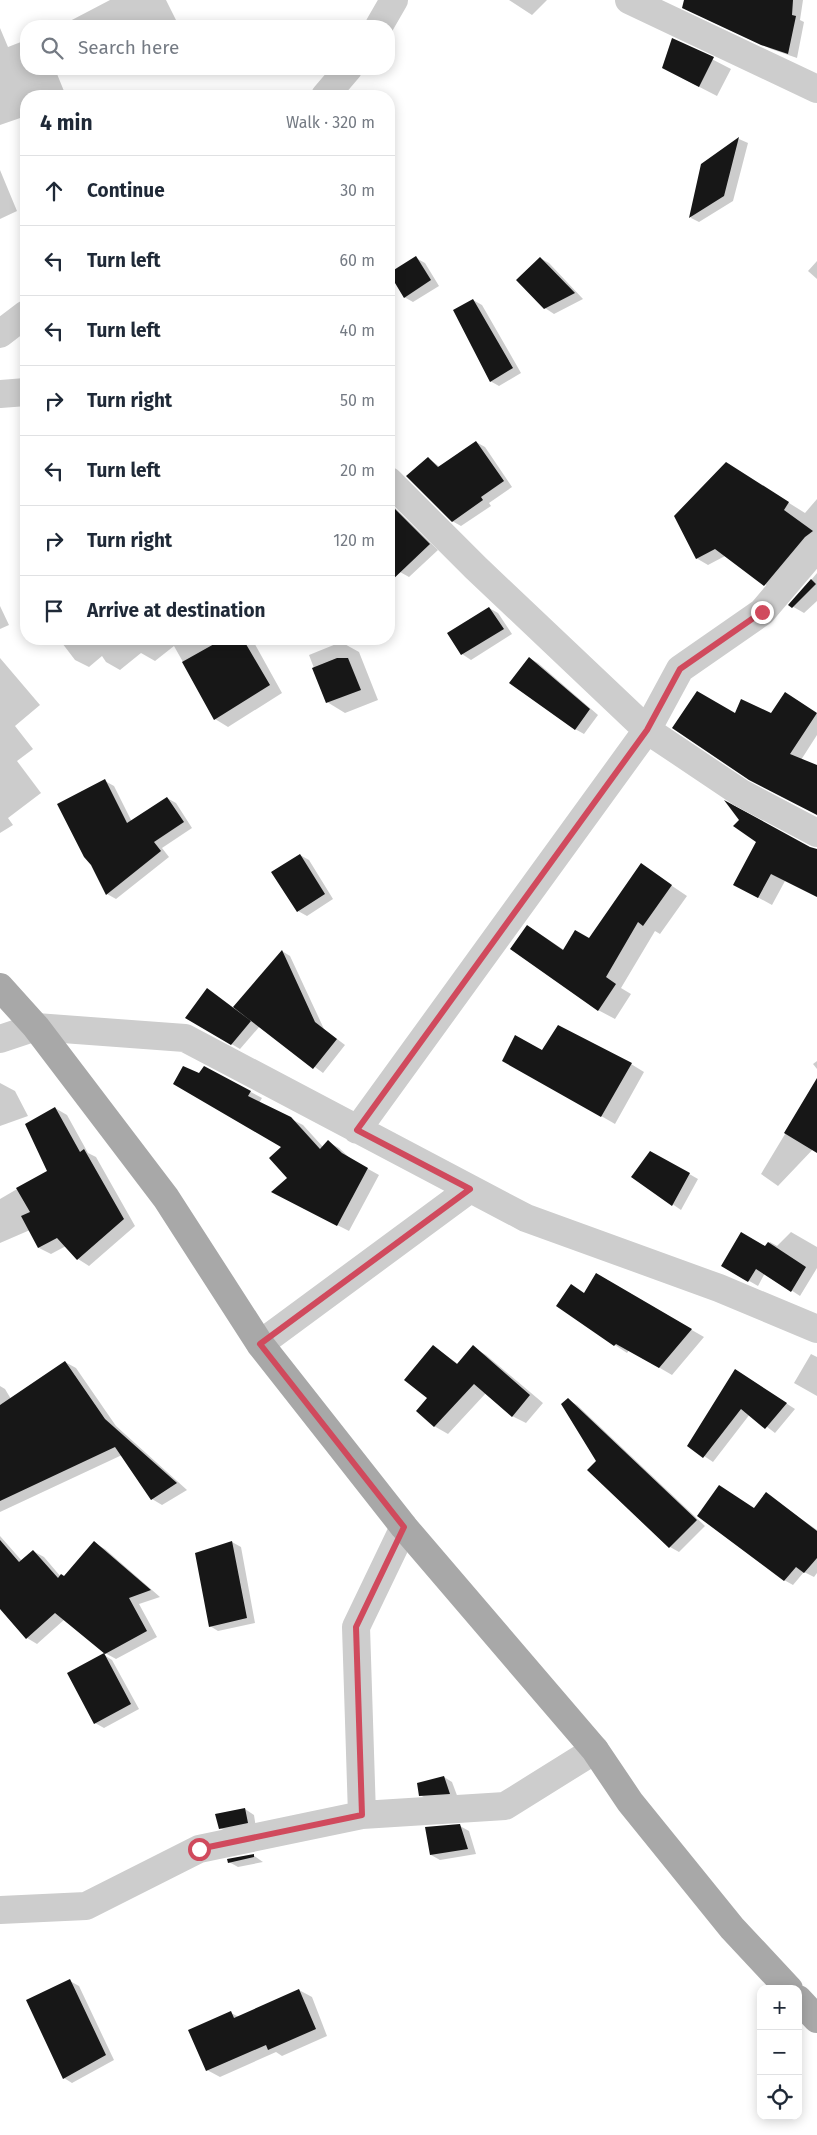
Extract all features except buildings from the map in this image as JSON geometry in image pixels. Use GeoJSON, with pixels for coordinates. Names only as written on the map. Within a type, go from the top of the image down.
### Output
{"type":"FeatureCollection","features":[{"type":"Feature","properties":{"kind":"main road"},"geometry":{"type":"LineString","coordinates":[[0,987],[36,1027],[166,1198],[260,1344],[404,1527],[595,1750],[630,1802],[726,1921],[785,1985]]}},
{"type":"Feature","properties":{"kind":"main road"},"geometry":{"type":"LineString","coordinates":[[802,2003],[817,2019]]}},
{"type":"Feature","properties":{"kind":"street"},"geometry":{"type":"LineString","coordinates":[[382,20],[394,0]]}},
{"type":"Feature","properties":{"kind":"street"},"geometry":{"type":"LineString","coordinates":[[629,0],[817,89]]}},
{"type":"Feature","properties":{"kind":"street"},"geometry":{"type":"LineString","coordinates":[[330,90],[343,75]]}},
{"type":"Feature","properties":{"kind":"street"},"geometry":{"type":"LineString","coordinates":[[0,334],[20,319]]}},
{"type":"Feature","properties":{"kind":"street"},"geometry":{"type":"LineString","coordinates":[[0,394],[20,392]]}},
{"type":"Feature","properties":{"kind":"street"},"geometry":{"type":"LineString","coordinates":[[395,487],[476,568],[647,730],[741,793],[817,833]]}},
{"type":"Feature","properties":{"kind":"street"},"geometry":{"type":"LineString","coordinates":[[357,1130],[647,730],[680,669],[762,612],[817,548]]}},
{"type":"Feature","properties":{"kind":"street"},"geometry":{"type":"LineString","coordinates":[[0,1039],[36,1027],[185,1038],[526,1218],[719,1288],[817,1329]]}},
{"type":"Feature","properties":{"kind":"street"},"geometry":{"type":"LineString","coordinates":[[260,1344],[470,1189]]}},
{"type":"Feature","properties":{"kind":"street"},"geometry":{"type":"LineString","coordinates":[[362,1815],[356,1627],[404,1527]]}},
{"type":"Feature","properties":{"kind":"street"},"geometry":{"type":"LineString","coordinates":[[0,1910],[86,1906],[199,1849],[362,1815],[505,1806],[595,1750]]}},
{"type":"Feature","properties":{"kind":"route"},"geometry":{"type":"LineString","coordinates":[[199,1849],[362,1815],[356,1627],[404,1527],[260,1344],[470,1189],[357,1130],[647,730],[680,669],[762,612]]}}]}
